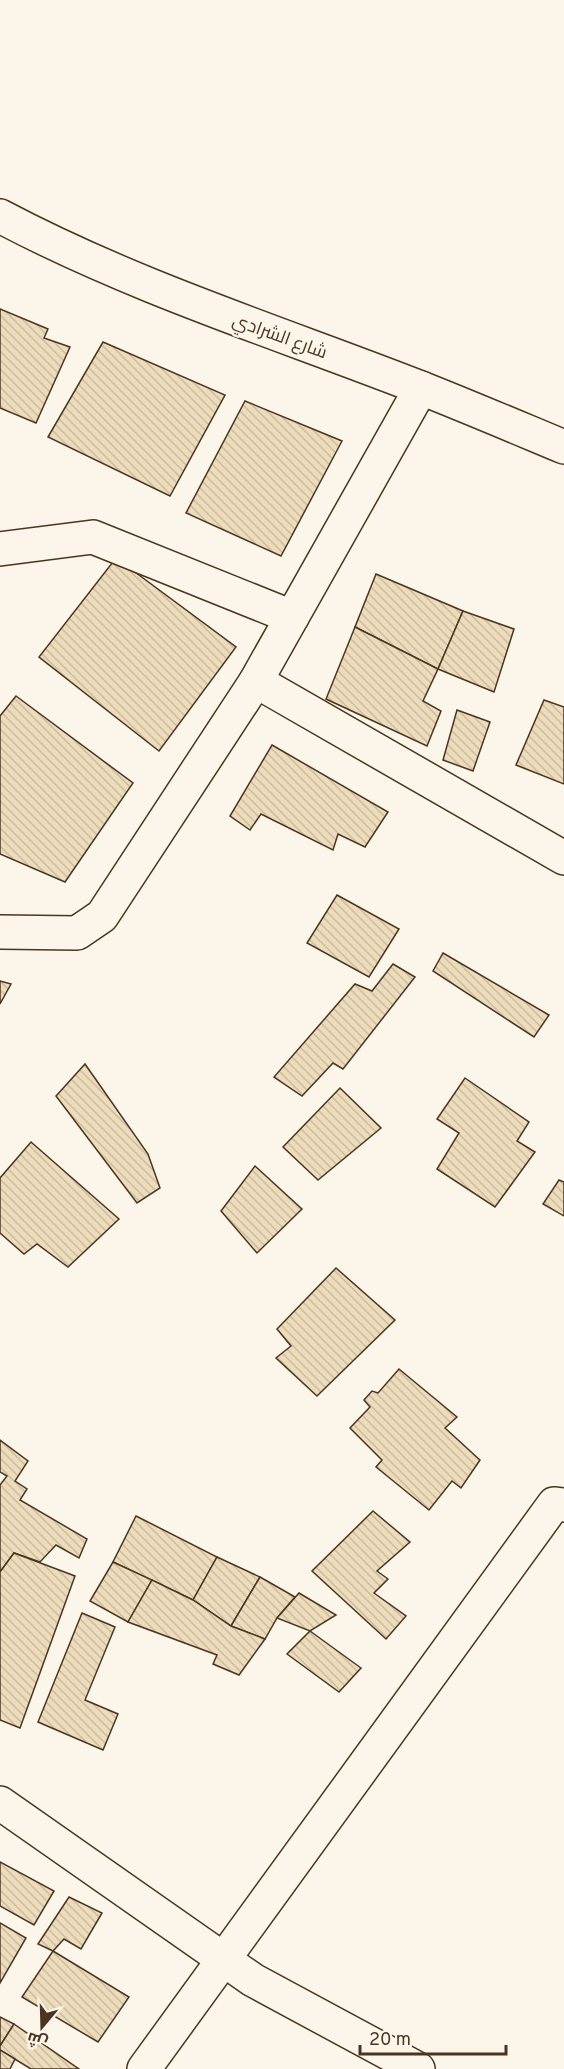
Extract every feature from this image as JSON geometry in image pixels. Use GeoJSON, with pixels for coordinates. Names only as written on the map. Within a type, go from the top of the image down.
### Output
{"type":"FeatureCollection","features":[{"type":"Feature","properties":{"kind":"street","name":"شارع الشرادي"},"geometry":{"type":"LineString","coordinates":[[0,216],[38,236],[218,313],[421,388],[564,447]]}},
{"type":"Feature","properties":{"kind":"street"},"geometry":{"type":"LineString","coordinates":[[0,932],[77,933],[102,916],[256,681],[421,388]]}},
{"type":"Feature","properties":{"kind":"street"},"geometry":{"type":"LineString","coordinates":[[0,549],[93,537],[292,617]]}},
{"type":"Feature","properties":{"kind":"street"},"geometry":{"type":"LineString","coordinates":[[256,681],[564,858]]}},
{"type":"Feature","properties":{"kind":"street"},"geometry":{"type":"LineString","coordinates":[[144,2069],[561,1499]]}},
{"type":"Feature","properties":{"kind":"street"},"geometry":{"type":"LineString","coordinates":[[0,1803],[253,1980],[408,2067]]}},
{"type":"Feature","properties":{"kind":"building"},"geometry":{"type":"Polygon","coordinates":[[[0,309],[48,329],[44,338],[70,347],[36,423],[0,408],[0,309]]]}},
{"type":"Feature","properties":{"kind":"building"},"geometry":{"type":"Polygon","coordinates":[[[103,342],[225,395],[170,496],[48,437],[103,342]]]}},
{"type":"Feature","properties":{"kind":"building"},"geometry":{"type":"Polygon","coordinates":[[[245,401],[342,441],[281,556],[186,513],[245,401]]]}},
{"type":"Feature","properties":{"kind":"building"},"geometry":{"type":"Polygon","coordinates":[[[116,558],[236,647],[159,751],[39,657],[116,558]]]}},
{"type":"Feature","properties":{"kind":"building"},"geometry":{"type":"Polygon","coordinates":[[[376,574],[463,611],[438,669],[355,627],[376,574]]]}},
{"type":"Feature","properties":{"kind":"building"},"geometry":{"type":"Polygon","coordinates":[[[463,611],[514,629],[494,692],[438,669],[463,611]]]}},
{"type":"Feature","properties":{"kind":"building"},"geometry":{"type":"Polygon","coordinates":[[[355,627],[438,669],[423,701],[441,711],[427,746],[326,699],[355,627]]]}},
{"type":"Feature","properties":{"kind":"building"},"geometry":{"type":"Polygon","coordinates":[[[16,696],[133,783],[65,882],[0,854],[0,716],[16,696]]]}},
{"type":"Feature","properties":{"kind":"building"},"geometry":{"type":"Polygon","coordinates":[[[544,700],[564,707],[564,784],[516,765],[544,700]]]}},
{"type":"Feature","properties":{"kind":"building"},"geometry":{"type":"Polygon","coordinates":[[[457,710],[490,722],[473,771],[443,760],[457,710]]]}},
{"type":"Feature","properties":{"kind":"building"},"geometry":{"type":"Polygon","coordinates":[[[272,745],[388,812],[365,847],[338,834],[333,850],[261,814],[250,830],[230,816],[272,745]]]}},
{"type":"Feature","properties":{"kind":"building"},"geometry":{"type":"Polygon","coordinates":[[[337,895],[399,929],[369,977],[307,943],[337,895]]]}},
{"type":"Feature","properties":{"kind":"building"},"geometry":{"type":"Polygon","coordinates":[[[443,953],[549,1015],[534,1037],[433,971],[443,953]]]}},
{"type":"Feature","properties":{"kind":"building"},"geometry":{"type":"Polygon","coordinates":[[[393,964],[415,977],[343,1069],[333,1063],[302,1096],[274,1077],[355,984],[372,991],[393,964]]]}},
{"type":"Feature","properties":{"kind":"building"},"geometry":{"type":"Polygon","coordinates":[[[0,981],[11,984],[0,1004],[0,981]]]}},
{"type":"Feature","properties":{"kind":"building"},"geometry":{"type":"Polygon","coordinates":[[[85,1064],[148,1154],[160,1188],[137,1203],[56,1096],[85,1064]]]}},
{"type":"Feature","properties":{"kind":"building"},"geometry":{"type":"Polygon","coordinates":[[[465,1078],[529,1122],[517,1141],[535,1152],[495,1207],[437,1169],[459,1133],[437,1119],[465,1078]]]}},
{"type":"Feature","properties":{"kind":"building"},"geometry":{"type":"Polygon","coordinates":[[[340,1088],[381,1128],[318,1180],[283,1147],[340,1088]]]}},
{"type":"Feature","properties":{"kind":"building"},"geometry":{"type":"Polygon","coordinates":[[[31,1142],[119,1219],[68,1267],[37,1244],[24,1254],[0,1233],[0,1178],[31,1142]]]}},
{"type":"Feature","properties":{"kind":"building"},"geometry":{"type":"Polygon","coordinates":[[[255,1166],[302,1209],[257,1253],[221,1211],[255,1166]]]}},
{"type":"Feature","properties":{"kind":"building"},"geometry":{"type":"Polygon","coordinates":[[[559,1180],[564,1182],[564,1216],[543,1204],[559,1180]]]}},
{"type":"Feature","properties":{"kind":"building"},"geometry":{"type":"Polygon","coordinates":[[[336,1268],[395,1320],[317,1396],[276,1358],[291,1346],[277,1329],[336,1268]]]}},
{"type":"Feature","properties":{"kind":"building"},"geometry":{"type":"Polygon","coordinates":[[[399,1369],[457,1417],[445,1428],[480,1460],[461,1488],[452,1481],[429,1510],[376,1467],[382,1460],[350,1428],[370,1407],[364,1400],[372,1391],[378,1393],[399,1369]]]}},
{"type":"Feature","properties":{"kind":"building"},"geometry":{"type":"Polygon","coordinates":[[[0,1440],[28,1461],[15,1481],[27,1489],[20,1500],[87,1539],[79,1558],[56,1545],[40,1562],[14,1553],[0,1572],[0,1485],[7,1476],[0,1472],[0,1440]]]}},
{"type":"Feature","properties":{"kind":"building"},"geometry":{"type":"Polygon","coordinates":[[[373,1511],[410,1542],[377,1571],[388,1579],[374,1593],[406,1616],[386,1639],[312,1571],[373,1511]]]}},
{"type":"Feature","properties":{"kind":"building"},"geometry":{"type":"Polygon","coordinates":[[[136,1516],[217,1557],[193,1600],[113,1562],[136,1516]]]}},
{"type":"Feature","properties":{"kind":"building"},"geometry":{"type":"Polygon","coordinates":[[[14,1553],[75,1576],[20,1728],[0,1720],[0,1572],[14,1553]]]}},
{"type":"Feature","properties":{"kind":"building"},"geometry":{"type":"Polygon","coordinates":[[[217,1557],[260,1577],[231,1626],[193,1600],[217,1557]]]}},
{"type":"Feature","properties":{"kind":"building"},"geometry":{"type":"Polygon","coordinates":[[[113,1562],[152,1580],[128,1622],[90,1601],[113,1562]]]}},
{"type":"Feature","properties":{"kind":"building"},"geometry":{"type":"Polygon","coordinates":[[[260,1577],[295,1597],[277,1618],[265,1639],[231,1626],[260,1577]]]}},
{"type":"Feature","properties":{"kind":"building"},"geometry":{"type":"Polygon","coordinates":[[[152,1580],[193,1600],[231,1626],[265,1639],[239,1675],[213,1664],[217,1655],[128,1622],[152,1580]]]}},
{"type":"Feature","properties":{"kind":"building"},"geometry":{"type":"Polygon","coordinates":[[[299,1593],[336,1615],[310,1631],[277,1618],[299,1593]]]}},
{"type":"Feature","properties":{"kind":"building"},"geometry":{"type":"Polygon","coordinates":[[[82,1613],[115,1627],[85,1700],[118,1714],[103,1750],[38,1722],[82,1613]]]}},
{"type":"Feature","properties":{"kind":"building"},"geometry":{"type":"Polygon","coordinates":[[[310,1631],[361,1668],[339,1692],[287,1654],[310,1631]]]}},
{"type":"Feature","properties":{"kind":"building"},"geometry":{"type":"Polygon","coordinates":[[[0,1862],[54,1891],[34,1925],[0,1906],[0,1862]]]}},
{"type":"Feature","properties":{"kind":"building"},"geometry":{"type":"Polygon","coordinates":[[[69,1897],[102,1913],[81,1949],[64,1939],[53,1951],[38,1944],[69,1897]]]}},
{"type":"Feature","properties":{"kind":"building"},"geometry":{"type":"Polygon","coordinates":[[[0,1923],[26,1938],[0,1983],[0,1923]]]}},
{"type":"Feature","properties":{"kind":"building"},"geometry":{"type":"Polygon","coordinates":[[[53,1951],[129,1997],[98,2042],[22,1997],[53,1951]]]}},
{"type":"Feature","properties":{"kind":"building"},"geometry":{"type":"Polygon","coordinates":[[[0,2017],[14,2024],[0,2046],[0,2017]]]}},
{"type":"Feature","properties":{"kind":"building"},"geometry":{"type":"Polygon","coordinates":[[[14,2024],[79,2069],[31,2069],[0,2050],[0,2046],[14,2024]]]}},
{"type":"Feature","properties":{"kind":"building"},"geometry":{"type":"Polygon","coordinates":[[[0,2050],[15,2059],[10,2069],[0,2069],[0,2050]]]}}]}
